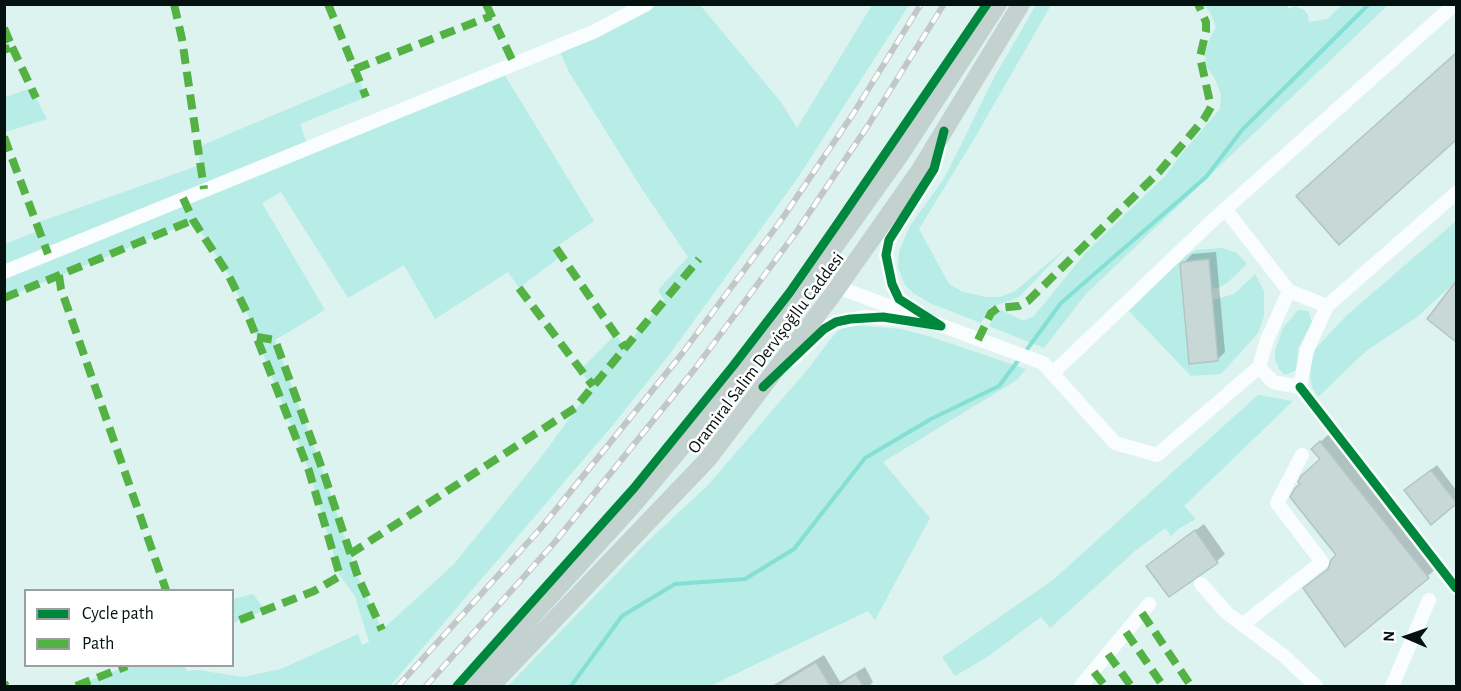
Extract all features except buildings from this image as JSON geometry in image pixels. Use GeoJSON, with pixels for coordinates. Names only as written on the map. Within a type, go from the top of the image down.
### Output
{"type":"FeatureCollection","features":[{"type":"Feature","properties":{"kind":"main road","name":"Oramiral Salim Dervişoğllu Caddesi"},"geometry":{"type":"LineString","coordinates":[[469,687],[634,504],[710,413],[813,278],[900,155],[998,4]]}},
{"type":"Feature","properties":{"kind":"main road","name":"Oramiral Salim Dervişoğllu Caddesi"},"geometry":{"type":"LineString","coordinates":[[491,687],[708,459],[837,288],[920,170],[1021,4]]}},
{"type":"Feature","properties":{"kind":"street"},"geometry":{"type":"LineString","coordinates":[[4,272],[593,32],[647,4]]}},
{"type":"Feature","properties":{"kind":"street"},"geometry":{"type":"LineString","coordinates":[[1048,368],[1106,320],[1225,209],[1455,4]]}},
{"type":"Feature","properties":{"kind":"street"},"geometry":{"type":"LineString","coordinates":[[941,326],[899,299],[892,284],[886,255],[889,240],[934,169],[944,131]]}},
{"type":"Feature","properties":{"kind":"street"},"geometry":{"type":"LineString","coordinates":[[1300,387],[1307,350],[1327,306],[1456,193]]}},
{"type":"Feature","properties":{"kind":"street"},"geometry":{"type":"LineString","coordinates":[[1225,209],[1289,291],[1327,306]]}},
{"type":"Feature","properties":{"kind":"street"},"geometry":{"type":"LineString","coordinates":[[813,278],[1048,368],[1115,443],[1157,455],[1259,368],[1289,291]]}},
{"type":"Feature","properties":{"kind":"street"},"geometry":{"type":"LineString","coordinates":[[763,387],[824,329],[836,322],[883,317],[941,326]]}},
{"type":"Feature","properties":{"kind":"street"},"geometry":{"type":"LineString","coordinates":[[1259,368],[1273,382],[1300,387],[1456,588]]}},
{"type":"Feature","properties":{"kind":"street"},"geometry":{"type":"LineString","coordinates":[[1242,625],[1322,562],[1277,503],[1302,455]]}},
{"type":"Feature","properties":{"kind":"street"},"geometry":{"type":"LineString","coordinates":[[1201,584],[1222,608],[1284,656],[1316,687]]}},
{"type":"Feature","properties":{"kind":"street"},"geometry":{"type":"LineString","coordinates":[[1392,687],[1429,600]]}},
{"type":"Feature","properties":{"kind":"street"},"geometry":{"type":"LineString","coordinates":[[1081,687],[1149,604]]}},
{"type":"Feature","properties":{"kind":"shaded area"},"geometry":{"type":"Polygon","coordinates":[[[647,5],[700,5],[781,102],[797,128],[872,5],[909,5],[797,179],[669,355],[612,426],[390,686],[76,686],[124,667],[185,667],[187,671],[198,670],[243,677],[281,669],[358,634],[362,645],[369,642],[355,596],[340,576],[309,471],[247,313],[228,274],[194,221],[5,298],[5,244],[38,231],[36,223],[200,165],[198,147],[359,79],[366,97],[300,124],[308,147],[501,69],[594,221],[556,247],[561,256],[519,288],[508,272],[435,319],[404,265],[348,298],[281,192],[262,203],[325,310],[275,340],[324,474],[358,577],[382,630],[454,564],[542,456],[592,387],[580,370],[611,339],[614,332],[625,347],[664,300],[658,290],[688,257],[642,189],[569,72],[561,54],[560,45],[647,5]]]}},
{"type":"Feature","properties":{"kind":"shaded area"},"geometry":{"type":"Polygon","coordinates":[[[1036,5],[1051,5],[919,229],[949,284],[963,292],[986,297],[999,297],[1014,292],[1066,248],[1020,296],[990,307],[981,323],[932,304],[913,293],[905,285],[898,267],[899,251],[910,226],[945,177],[995,76],[1036,5]]]}},
{"type":"Feature","properties":{"kind":"shaded area"},"geometry":{"type":"Polygon","coordinates":[[[1203,5],[1286,5],[1289,9],[1295,6],[1304,10],[1309,22],[1327,19],[1342,5],[1388,5],[1086,294],[1044,348],[989,326],[1001,310],[1024,321],[1034,316],[1087,251],[1165,176],[1220,109],[1221,95],[1215,79],[1206,66],[1205,55],[1216,27],[1210,12],[1203,5]]]}},
{"type":"Feature","properties":{"kind":"shaded area"},"geometry":{"type":"Polygon","coordinates":[[[31,88],[47,119],[5,132],[5,97],[31,88]]]}},
{"type":"Feature","properties":{"kind":"shaded area"},"geometry":{"type":"Polygon","coordinates":[[[1456,221],[1456,281],[1417,317],[1366,351],[1318,397],[1312,387],[1310,374],[1316,348],[1347,315],[1456,221]]]}},
{"type":"Feature","properties":{"kind":"shaded area"},"geometry":{"type":"Polygon","coordinates":[[[1222,248],[1237,253],[1247,264],[1227,283],[1211,289],[1212,300],[1234,294],[1255,274],[1264,291],[1264,316],[1258,333],[1221,374],[1191,376],[1129,311],[1185,256],[1196,250],[1222,248]]]}},
{"type":"Feature","properties":{"kind":"shaded area"},"geometry":{"type":"Polygon","coordinates":[[[1298,310],[1308,311],[1312,322],[1298,348],[1296,370],[1285,375],[1275,360],[1275,351],[1283,328],[1298,310]]]}},
{"type":"Feature","properties":{"kind":"shaded area"},"geometry":{"type":"Polygon","coordinates":[[[854,325],[901,329],[1026,369],[1017,380],[883,462],[930,518],[875,620],[868,611],[710,686],[508,686],[646,543],[708,485],[839,330],[854,325]]]}},
{"type":"Feature","properties":{"kind":"shaded area"},"geometry":{"type":"Polygon","coordinates":[[[1258,395],[1293,401],[1184,506],[1196,519],[1178,529],[1171,536],[1165,528],[1135,551],[1050,628],[1041,617],[990,655],[955,676],[942,657],[1053,580],[1258,395]]]}},
{"type":"Feature","properties":{"kind":"shaded area"},"geometry":{"type":"Polygon","coordinates":[[[253,594],[265,610],[234,623],[234,599],[253,594]]]}},
{"type":"Feature","properties":{"kind":"waterway"},"geometry":{"type":"LineString","coordinates":[[1025,352],[1061,303],[1206,177],[1242,130],[1369,4]]}},
{"type":"Feature","properties":{"kind":"waterway"},"geometry":{"type":"LineString","coordinates":[[571,686],[622,616],[675,584],[745,579],[794,549],[865,458],[931,419],[999,386],[1020,358]]}},
{"type":"Feature","properties":{"kind":"railway"},"geometry":{"type":"LineString","coordinates":[[398,686],[541,528],[681,355],[782,219],[853,114],[921,4]]}},
{"type":"Feature","properties":{"kind":"railway"},"geometry":{"type":"LineString","coordinates":[[426,686],[555,542],[694,370],[797,231],[869,124],[944,4]]}},
{"type":"Feature","properties":{"kind":"marked path"},"geometry":{"type":"LineString","coordinates":[[174,4],[182,39],[204,189]]}},
{"type":"Feature","properties":{"kind":"marked path"},"geometry":{"type":"LineString","coordinates":[[328,4],[366,97]]}},
{"type":"Feature","properties":{"kind":"marked path"},"geometry":{"type":"LineString","coordinates":[[486,4],[514,64]]}},
{"type":"Feature","properties":{"kind":"marked path"},"geometry":{"type":"LineString","coordinates":[[978,340],[991,313],[998,308],[1019,306],[1028,301],[1159,172],[1204,119],[1211,107],[1200,57],[1206,22],[1198,4]]}},
{"type":"Feature","properties":{"kind":"marked path"},"geometry":{"type":"LineString","coordinates":[[355,69],[491,16]]}},
{"type":"Feature","properties":{"kind":"marked path"},"geometry":{"type":"LineString","coordinates":[[4,28],[12,47],[4,50]]}},
{"type":"Feature","properties":{"kind":"marked path"},"geometry":{"type":"LineString","coordinates":[[12,47],[36,98]]}},
{"type":"Feature","properties":{"kind":"marked path"},"geometry":{"type":"LineString","coordinates":[[4,137],[48,254]]}},
{"type":"Feature","properties":{"kind":"marked path"},"geometry":{"type":"LineString","coordinates":[[183,198],[193,220],[228,274],[247,313],[309,471],[340,576],[314,591],[234,622]]}},
{"type":"Feature","properties":{"kind":"marked path"},"geometry":{"type":"LineString","coordinates":[[4,298],[193,220]]}},
{"type":"Feature","properties":{"kind":"marked path"},"geometry":{"type":"LineString","coordinates":[[556,248],[625,348]]}},
{"type":"Feature","properties":{"kind":"marked path"},"geometry":{"type":"LineString","coordinates":[[350,554],[575,408],[699,259]]}},
{"type":"Feature","properties":{"kind":"marked path"},"geometry":{"type":"LineString","coordinates":[[59,275],[61,289],[166,589]]}},
{"type":"Feature","properties":{"kind":"marked path"},"geometry":{"type":"LineString","coordinates":[[519,288],[593,386]]}},
{"type":"Feature","properties":{"kind":"marked path"},"geometry":{"type":"LineString","coordinates":[[257,337],[275,340],[324,474],[358,577],[382,630]]}},
{"type":"Feature","properties":{"kind":"marked path"},"geometry":{"type":"LineString","coordinates":[[1142,613],[1191,686]]}},
{"type":"Feature","properties":{"kind":"marked path"},"geometry":{"type":"LineString","coordinates":[[1126,632],[1163,686]]}},
{"type":"Feature","properties":{"kind":"marked path"},"geometry":{"type":"LineString","coordinates":[[1108,654],[1131,686]]}},
{"type":"Feature","properties":{"kind":"marked path"},"geometry":{"type":"LineString","coordinates":[[76,686],[124,667]]}},
{"type":"Feature","properties":{"kind":"marked path"},"geometry":{"type":"LineString","coordinates":[[1094,672],[1105,686]]}},
{"type":"Feature","properties":{"kind":"cycle path"},"geometry":{"type":"LineString","coordinates":[[457,686],[634,488],[733,366],[790,292],[987,4]]}},
{"type":"Feature","properties":{"kind":"cycle path"},"geometry":{"type":"LineString","coordinates":[[763,387],[824,329],[836,322],[883,317],[941,326],[899,299],[892,284],[886,255],[889,240],[934,169],[944,131]]}},
{"type":"Feature","properties":{"kind":"cycle path"},"geometry":{"type":"LineString","coordinates":[[1300,387],[1456,588]]}}]}
